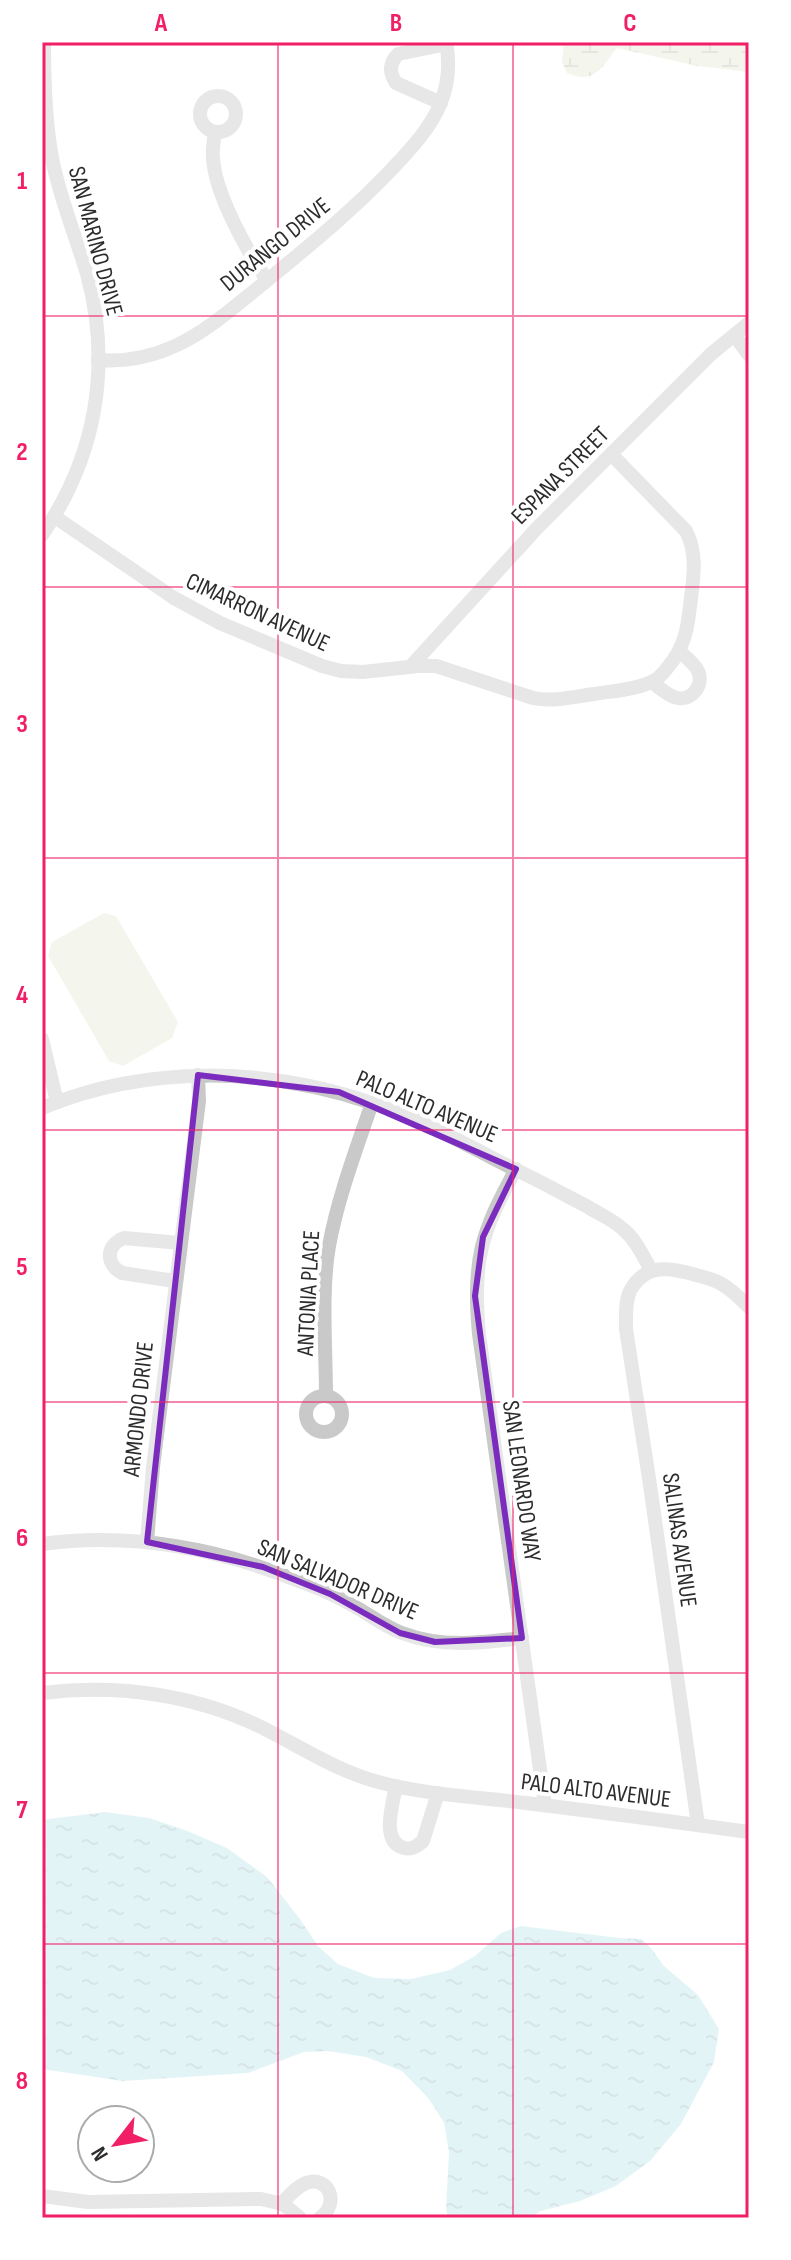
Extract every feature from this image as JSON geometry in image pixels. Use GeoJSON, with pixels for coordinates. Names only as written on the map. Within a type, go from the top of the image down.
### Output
{"type":"FeatureCollection","features":[{"type":"Feature","properties":{"kind":"street","name":"SAN MARINO DRIVE"},"geometry":{"type":"LineString","coordinates":[[42,535],[75,478],[86,449],[93,419],[98,360],[92,297],[53,163],[46,121],[44,42]]}},
{"type":"Feature","properties":{"kind":"street","name":"DURANGO DRIVE"},"geometry":{"type":"LineString","coordinates":[[98,360],[134,359],[177,345],[220,318],[323,236],[367,195],[420,139],[441,103],[449,65],[446,43],[398,54],[390,68],[396,83],[441,103]]}},
{"type":"Feature","properties":{"kind":"street"},"geometry":{"type":"LineString","coordinates":[[215,132],[213,158],[219,182],[233,221],[267,280]]}},
{"type":"Feature","properties":{"kind":"street","name":"ESPANA STREET"},"geometry":{"type":"LineString","coordinates":[[411,666],[538,527],[711,354],[749,323]]}},
{"type":"Feature","properties":{"kind":"street"},"geometry":{"type":"LineString","coordinates":[[734,335],[749,355]]}},
{"type":"Feature","properties":{"kind":"street"},"geometry":{"type":"LineString","coordinates":[[612,455],[686,531],[692,542],[694,574],[687,635],[680,652],[652,682],[675,698],[684,699],[698,689],[700,681],[699,672],[680,652]]}},
{"type":"Feature","properties":{"kind":"street","name":"CIMARRON AVENUE"},"geometry":{"type":"LineString","coordinates":[[55,517],[174,598],[220,623],[341,671],[436,666],[547,701],[618,691],[652,682]]}},
{"type":"Feature","properties":{"kind":"street"},"geometry":{"type":"LineString","coordinates":[[42,1039],[57,1102]]}},
{"type":"Feature","properties":{"kind":"street","name":"PALO ALTO AVENUE"},"geometry":{"type":"LineString","coordinates":[[42,1108],[99,1089],[187,1075],[266,1079],[306,1085],[372,1103],[421,1123],[570,1197],[624,1229],[651,1270]]}},
{"type":"Feature","properties":{"kind":"street","name":"ARMONDO DRIVE"},"geometry":{"type":"LineString","coordinates":[[147,1542],[153,1467],[199,1101],[198,1075]]}},
{"type":"Feature","properties":{"kind":"street","name":"ANTONIA PLACE"},"geometry":{"type":"LineString","coordinates":[[326,1396],[329,1249],[340,1199],[372,1103]]}},
{"type":"Feature","properties":{"kind":"street","name":"SAN LEONARDO WAY"},"geometry":{"type":"LineString","coordinates":[[516,1169],[483,1237],[475,1296],[545,1805]]}},
{"type":"Feature","properties":{"kind":"street"},"geometry":{"type":"LineString","coordinates":[[175,1281],[122,1273],[115,1269],[109,1255],[111,1247],[124,1238],[180,1243]]}},
{"type":"Feature","properties":{"kind":"street"},"geometry":{"type":"LineString","coordinates":[[651,1270],[670,1268],[717,1281],[749,1307]]}},
{"type":"Feature","properties":{"kind":"street","name":"SALINAS AVENUE"},"geometry":{"type":"LineString","coordinates":[[651,1270],[639,1278],[629,1293],[626,1329],[698,1825]]}},
{"type":"Feature","properties":{"kind":"street","name":"SAN SALVADOR DRIVE"},"geometry":{"type":"LineString","coordinates":[[42,1544],[66,1541],[147,1542],[213,1552],[263,1567],[330,1594],[400,1633],[435,1642],[465,1644],[522,1638]]}},
{"type":"Feature","properties":{"kind":"street","name":"PALO ALTO AVENUE"},"geometry":{"type":"LineString","coordinates":[[42,1693],[126,1690],[195,1703],[248,1721],[352,1773],[396,1786],[749,1832]]}},
{"type":"Feature","properties":{"kind":"street"},"geometry":{"type":"LineString","coordinates":[[396,1786],[390,1832],[395,1843],[407,1849],[423,1841],[438,1793]]}},
{"type":"Feature","properties":{"kind":"street"},"geometry":{"type":"LineString","coordinates":[[281,2204],[306,2183],[319,2183],[328,2190],[332,2201],[328,2211],[320,2218]]}},
{"type":"Feature","properties":{"kind":"street"},"geometry":{"type":"LineString","coordinates":[[42,2196],[101,2202],[256,2198],[281,2204],[298,2216]]}},
{"type":"Feature","properties":{"kind":"highlighted area"},"geometry":{"type":"Polygon","coordinates":[[[198,1075],[339,1092],[516,1169],[483,1237],[475,1296],[522,1638],[435,1642],[400,1633],[330,1594],[263,1567],[147,1542],[198,1075]]]}},
{"type":"Feature","properties":{"kind":"green space"},"geometry":{"type":"Polygon","coordinates":[[[564,42],[749,42],[749,72],[697,66],[617,48],[602,68],[591,76],[577,76],[567,73],[562,62],[564,42]]]}},
{"type":"Feature","properties":{"kind":"green space"},"geometry":{"type":"Polygon","coordinates":[[[104,913],[116,916],[178,1022],[172,1038],[123,1066],[109,1061],[48,956],[52,942],[104,913]]]}},
{"type":"Feature","properties":{"kind":"water"},"geometry":{"type":"Polygon","coordinates":[[[105,1812],[149,1818],[227,1848],[267,1877],[318,1946],[338,1964],[374,1978],[411,1979],[450,1970],[475,1956],[501,1933],[521,1926],[641,1939],[664,1966],[698,1995],[719,2029],[714,2062],[681,2124],[650,2161],[616,2186],[580,2201],[541,2211],[529,2218],[448,2218],[449,2152],[444,2123],[429,2099],[402,2071],[366,2057],[328,2051],[304,2052],[248,2073],[123,2081],[42,2069],[42,1820],[105,1812]]]}}]}
